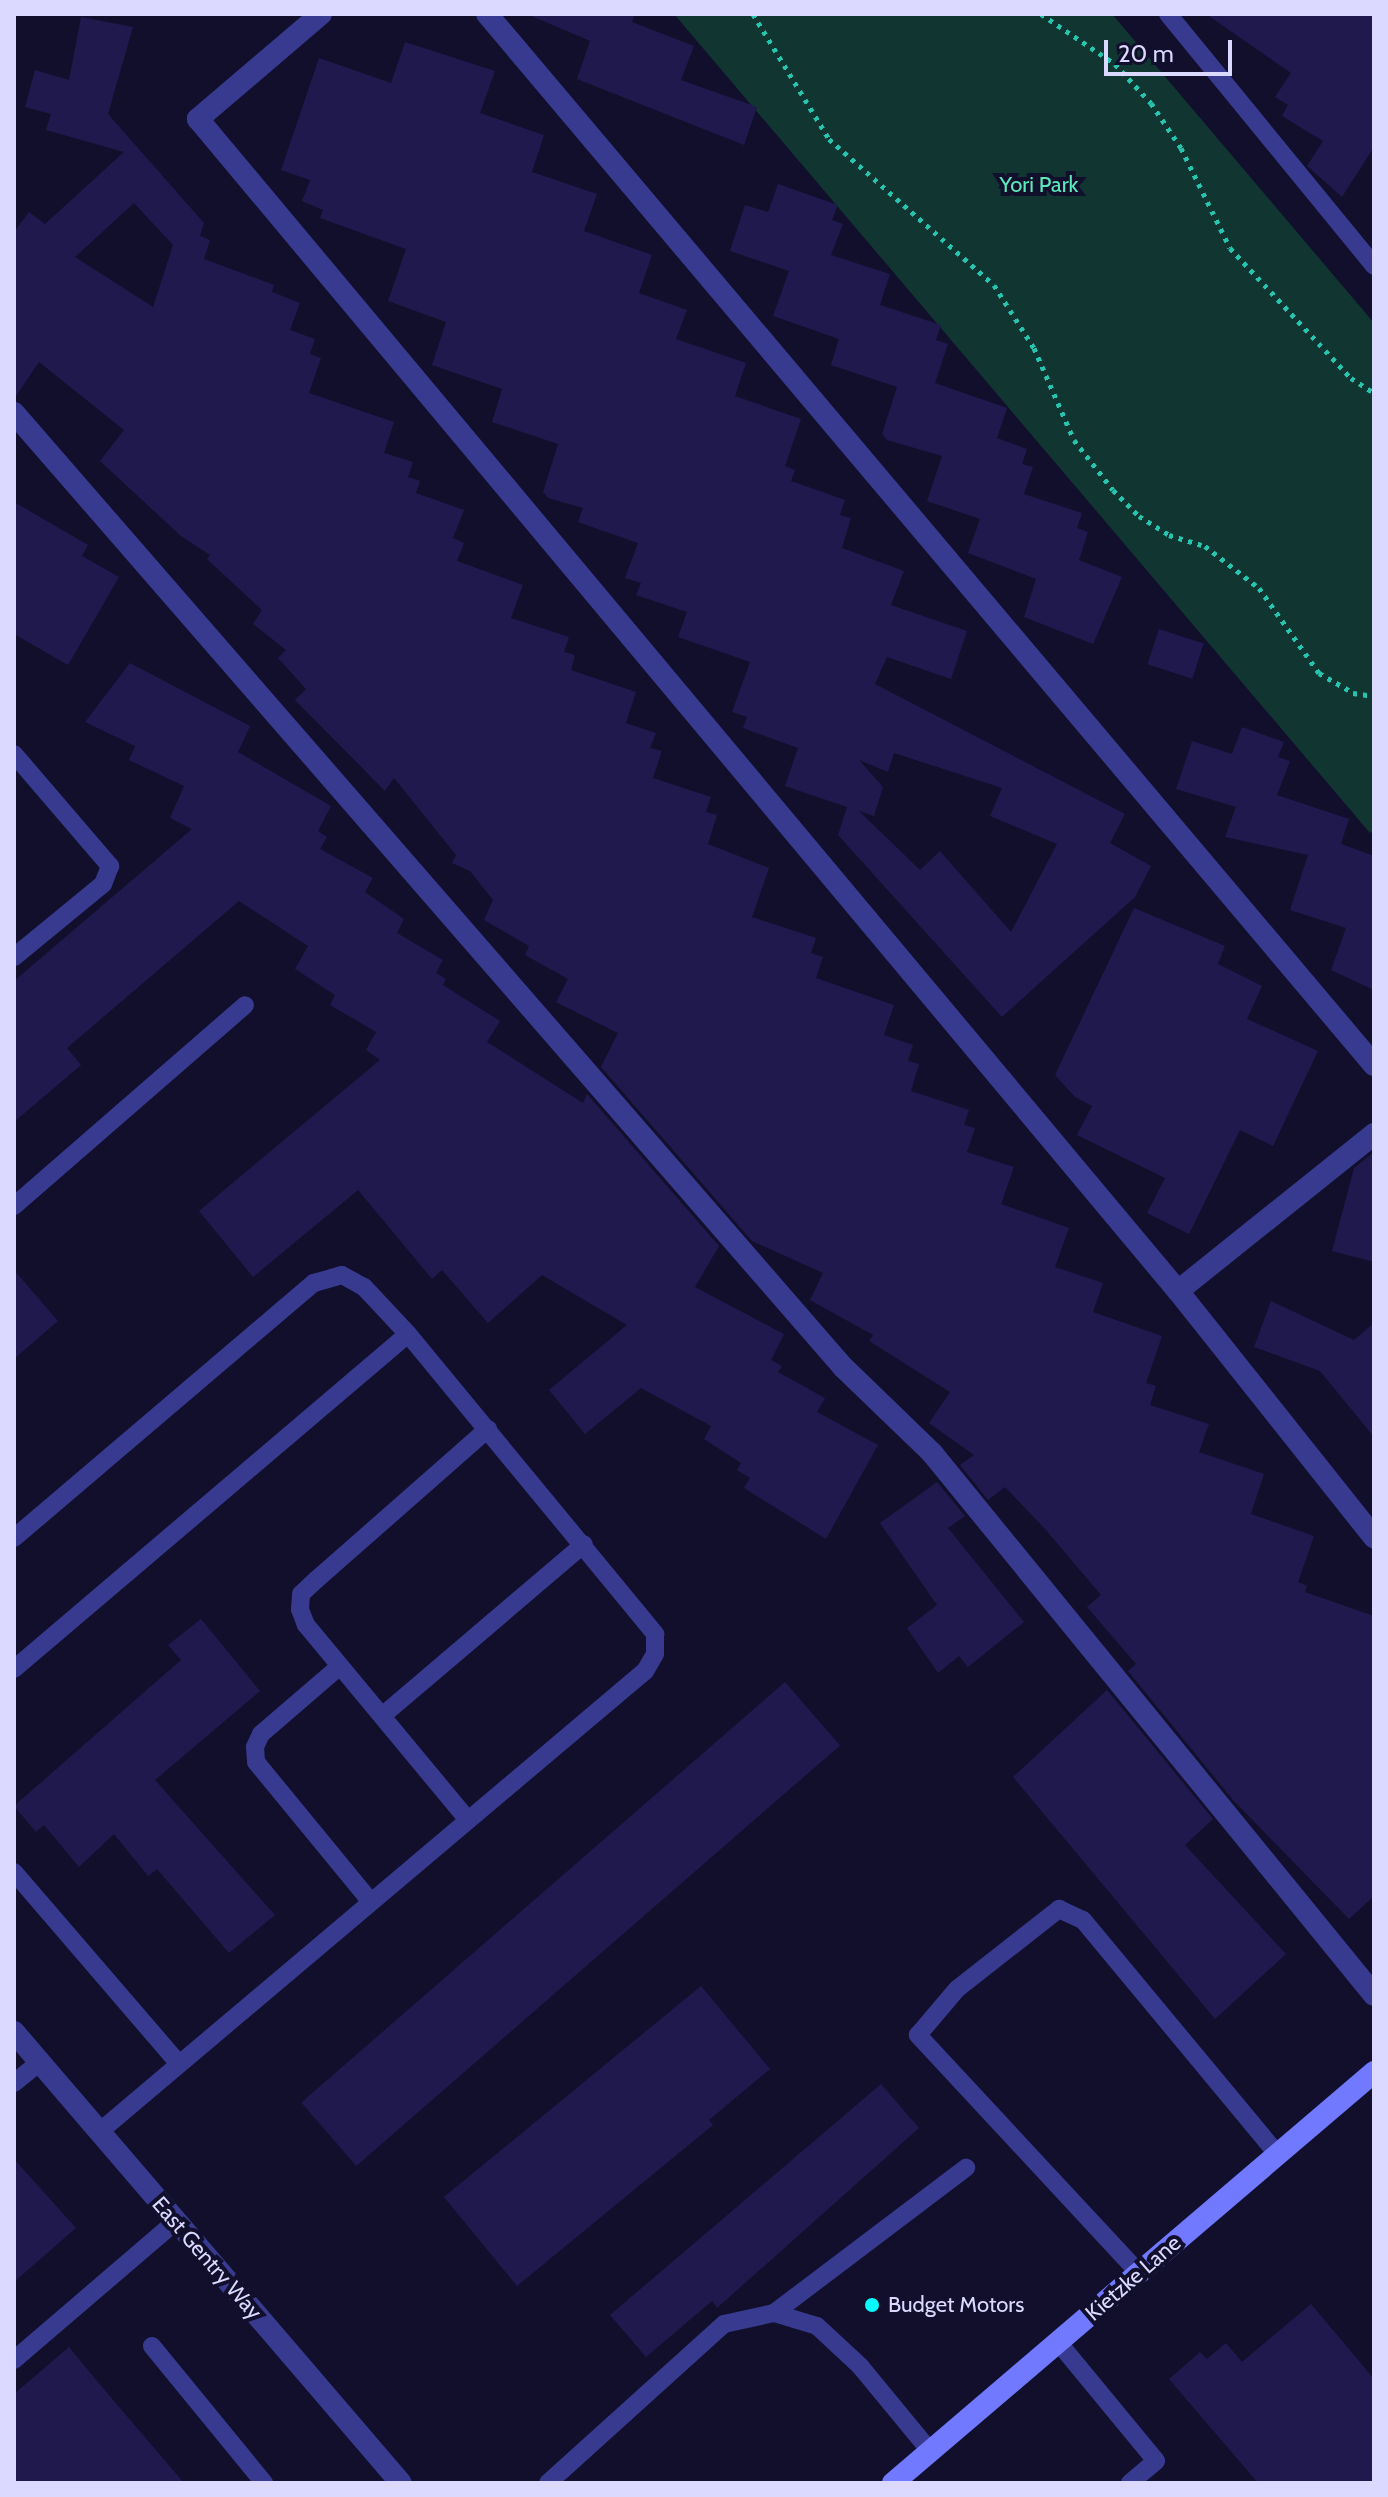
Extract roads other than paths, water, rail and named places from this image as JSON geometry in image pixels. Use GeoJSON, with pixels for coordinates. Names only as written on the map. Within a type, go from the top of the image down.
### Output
{"type":"FeatureCollection","features":[{"type":"Feature","properties":{"kind":"main road","name":"Kietzke Lane"},"geometry":{"type":"LineString","coordinates":[[896,2482],[1374,2072]]}},
{"type":"Feature","properties":{"kind":"street"},"geometry":{"type":"LineString","coordinates":[[321,14],[198,119],[1178,1291],[1374,1537]]}},
{"type":"Feature","properties":{"kind":"street"},"geometry":{"type":"LineString","coordinates":[[487,14],[1374,1065]]}},
{"type":"Feature","properties":{"kind":"street"},"geometry":{"type":"LineString","coordinates":[[14,413],[843,1367],[932,1453],[1374,1995]]}},
{"type":"Feature","properties":{"kind":"street"},"geometry":{"type":"LineString","coordinates":[[1178,1291],[1374,1134]]}},
{"type":"Feature","properties":{"kind":"street","name":"East Gentry Way"},"geometry":{"type":"LineString","coordinates":[[14,2032],[401,2483]]}},
{"type":"Feature","properties":{"kind":"lane"},"geometry":{"type":"LineString","coordinates":[[1168,14],[1374,266]]}},
{"type":"Feature","properties":{"kind":"lane"},"geometry":{"type":"LineString","coordinates":[[14,754],[110,866],[103,884],[14,957]]}},
{"type":"Feature","properties":{"kind":"lane"},"geometry":{"type":"LineString","coordinates":[[14,1206],[245,1005]]}},
{"type":"Feature","properties":{"kind":"lane"},"geometry":{"type":"LineString","coordinates":[[14,1538],[314,1283],[342,1275],[364,1287],[408,1334],[655,1634],[655,1654],[645,1671],[99,2132]]}},
{"type":"Feature","properties":{"kind":"lane"},"geometry":{"type":"LineString","coordinates":[[14,1669],[408,1334]]}},
{"type":"Feature","properties":{"kind":"lane"},"geometry":{"type":"LineString","coordinates":[[468,1820],[306,1625],[301,1594],[488,1429]]}},
{"type":"Feature","properties":{"kind":"lane"},"geometry":{"type":"LineString","coordinates":[[382,1716],[584,1544]]}},
{"type":"Feature","properties":{"kind":"lane"},"geometry":{"type":"LineString","coordinates":[[340,1666],[261,1734],[255,1747],[256,1762],[371,1902]]}},
{"type":"Feature","properties":{"kind":"lane"},"geometry":{"type":"LineString","coordinates":[[14,1872],[179,2064]]}},
{"type":"Feature","properties":{"kind":"lane"},"geometry":{"type":"LineString","coordinates":[[1139,2273],[918,2035],[957,1989],[1059,1909],[1083,1920],[1277,2154]]}},
{"type":"Feature","properties":{"kind":"lane"},"geometry":{"type":"LineString","coordinates":[[14,2083],[40,2062]]}},
{"type":"Feature","properties":{"kind":"lane"},"geometry":{"type":"LineString","coordinates":[[548,2483],[724,2324],[774,2313],[966,2168]]}},
{"type":"Feature","properties":{"kind":"lane"},"geometry":{"type":"LineString","coordinates":[[14,2360],[176,2221]]}},
{"type":"Feature","properties":{"kind":"lane"},"geometry":{"type":"LineString","coordinates":[[774,2313],[817,2326],[860,2366],[930,2451]]}},
{"type":"Feature","properties":{"kind":"lane"},"geometry":{"type":"LineString","coordinates":[[1058,2342],[1156,2461],[1130,2483]]}},
{"type":"Feature","properties":{"kind":"lane"},"geometry":{"type":"LineString","coordinates":[[152,2346],[264,2483]]}},
{"type":"Feature","properties":{"kind":"place","name":"Budget Motors"},"geometry":{"type":"Point","coordinates":[872,2305]}},
{"type":"Feature","properties":{"kind":"park label","name":"Yori Park"},"geometry":{"type":"Point","coordinates":[1039,185]}}]}
